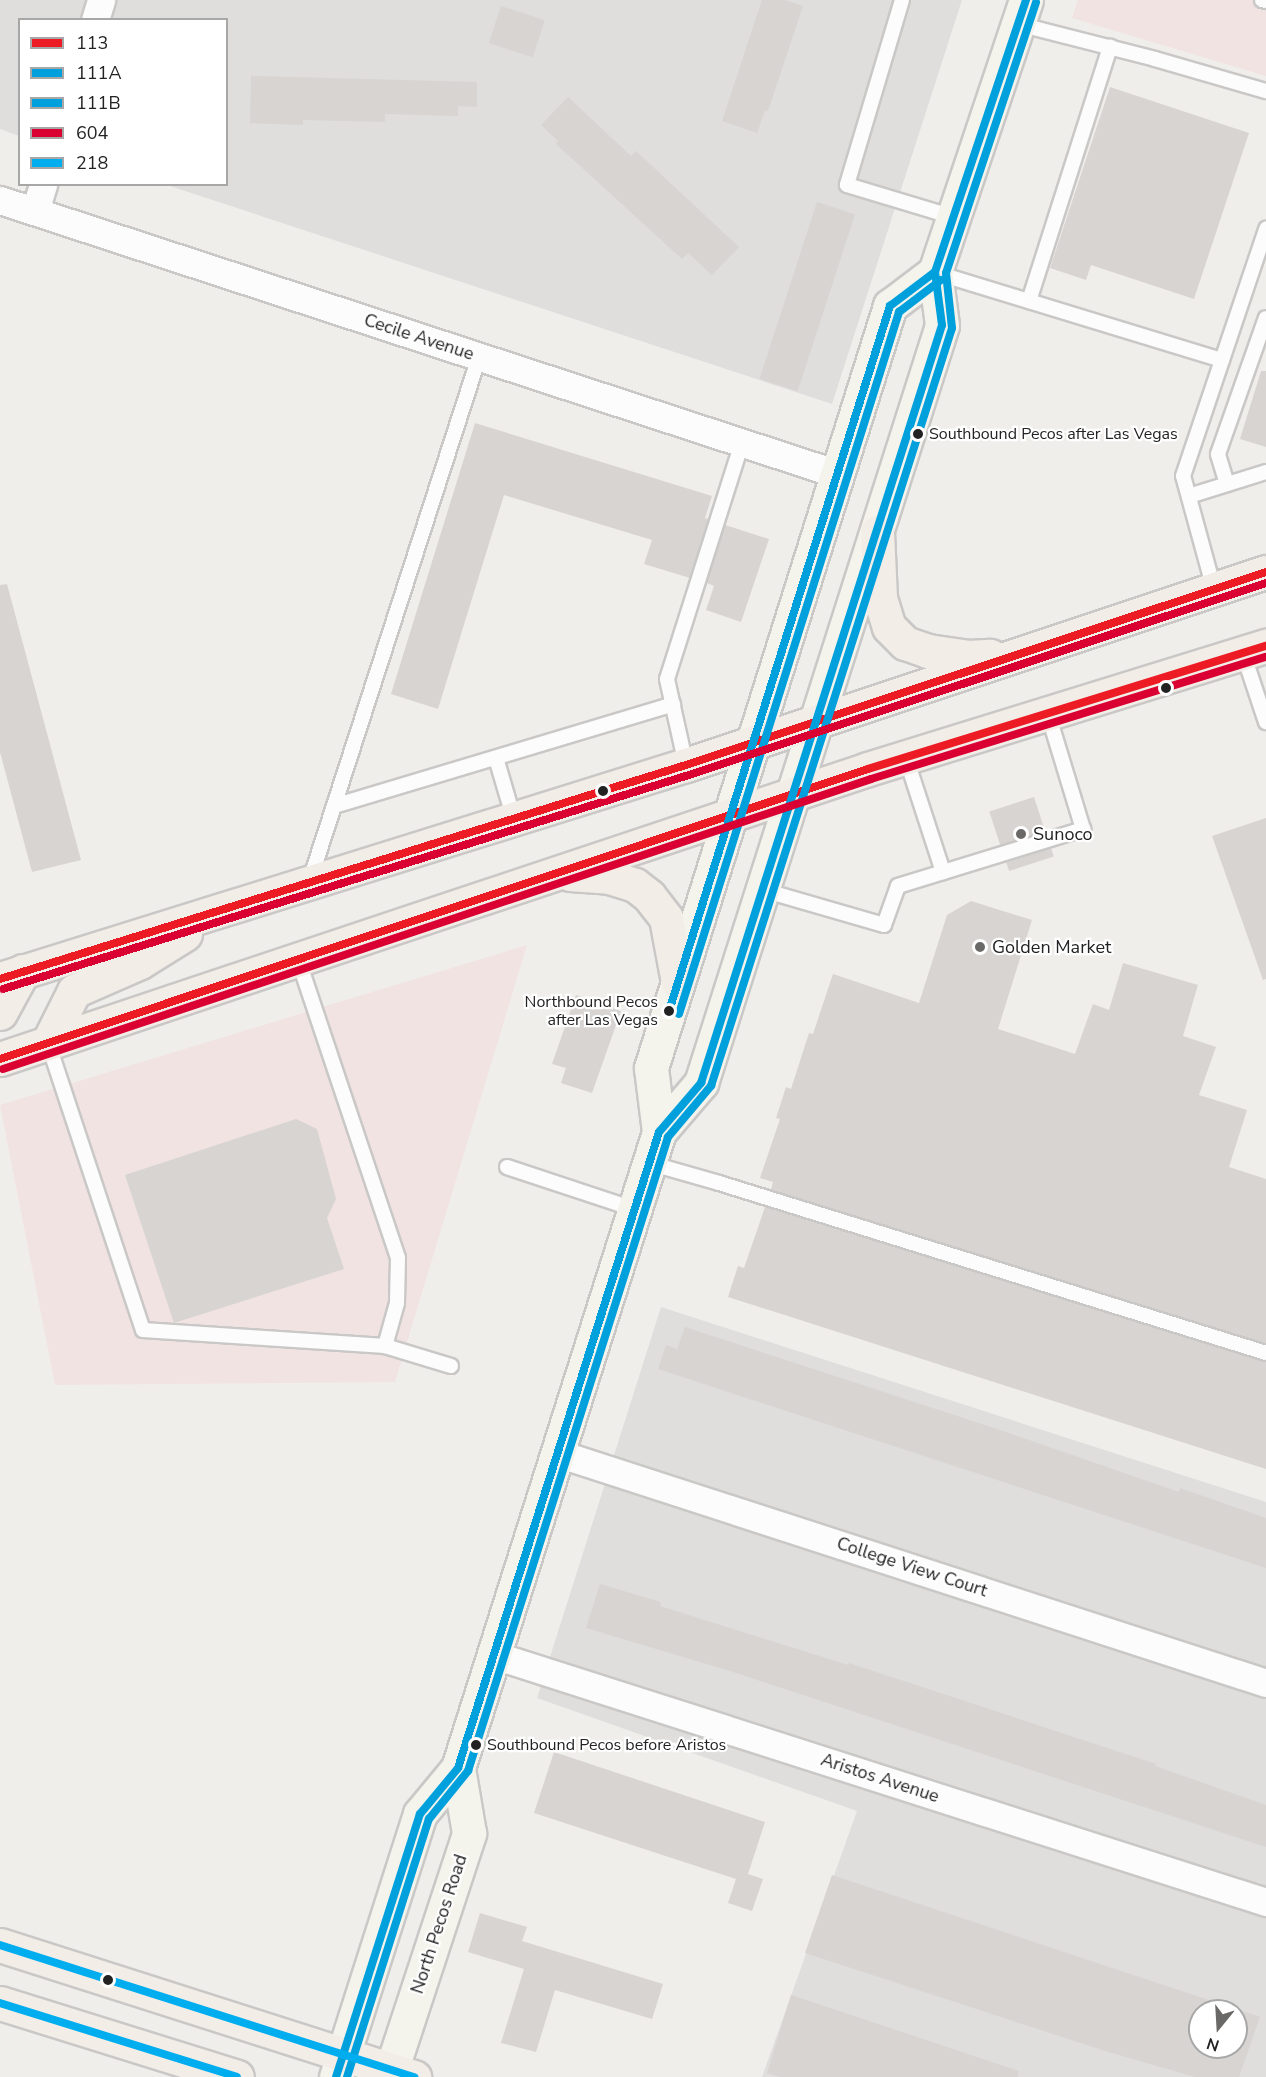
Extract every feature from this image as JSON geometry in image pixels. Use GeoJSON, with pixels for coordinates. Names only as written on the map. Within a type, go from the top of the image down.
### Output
{"type":"FeatureCollection","features":[{"type":"Feature","properties":{"kind":"main road","name":"North Pecos Road"},"geometry":{"type":"LineString","coordinates":[[658,1132],[701,1083],[942,325],[935,272],[1022,12]]}},
{"type":"Feature","properties":{"kind":"main road","name":"North Pecos Road"},"geometry":{"type":"LineString","coordinates":[[340,2065],[420,1814],[458,1768],[649,1163],[658,1132],[651,1068],[890,306],[935,272]]}},
{"type":"Feature","properties":{"kind":"main road"},"geometry":{"type":"LineString","coordinates":[[877,532],[880,598],[890,627],[905,643],[928,651],[968,657],[1018,656]]}},
{"type":"Feature","properties":{"kind":"main road"},"geometry":{"type":"LineString","coordinates":[[0,1013],[12,975],[753,744],[872,702],[1018,656],[1266,572]]}},
{"type":"Feature","properties":{"kind":"main road"},"geometry":{"type":"LineString","coordinates":[[0,1059],[793,794],[1255,649]]}},
{"type":"Feature","properties":{"kind":"main road"},"geometry":{"type":"LineString","coordinates":[[553,874],[609,877],[635,885],[649,896],[666,918],[678,982]]}},
{"type":"Feature","properties":{"kind":"main road"},"geometry":{"type":"LineString","coordinates":[[48,1043],[74,991],[140,962],[225,909]]}},
{"type":"Feature","properties":{"kind":"main road","name":"North Pecos Road"},"geometry":{"type":"LineString","coordinates":[[398,2074],[468,1833],[458,1768]]}},
{"type":"Feature","properties":{"kind":"main road"},"geometry":{"type":"LineString","coordinates":[[0,1945],[340,2065],[398,2074]]}},
{"type":"Feature","properties":{"kind":"main road"},"geometry":{"type":"LineString","coordinates":[[0,2002],[237,2077]]}},
{"type":"Feature","properties":{"kind":"street"},"geometry":{"type":"LineString","coordinates":[[96,18],[101,0]]}},
{"type":"Feature","properties":{"kind":"street"},"geometry":{"type":"LineString","coordinates":[[35,211],[42,186]]}},
{"type":"Feature","properties":{"kind":"street","name":"Cecile Avenue"},"geometry":{"type":"LineString","coordinates":[[0,200],[838,474]]}},
{"type":"Feature","properties":{"kind":"street","name":"College View Court"},"geometry":{"type":"LineString","coordinates":[[557,1453],[1266,1683]]}},
{"type":"Feature","properties":{"kind":"street","name":"Aristos Avenue"},"geometry":{"type":"LineString","coordinates":[[494,1655],[1266,1902]]}},
{"type":"Feature","properties":{"kind":"lane"},"geometry":{"type":"LineString","coordinates":[[902,0],[848,185],[954,217]]}},
{"type":"Feature","properties":{"kind":"lane"},"geometry":{"type":"LineString","coordinates":[[1262,0],[1266,1]]}},
{"type":"Feature","properties":{"kind":"lane"},"geometry":{"type":"LineString","coordinates":[[1022,12],[1110,47],[1266,91]]}},
{"type":"Feature","properties":{"kind":"lane"},"geometry":{"type":"LineString","coordinates":[[1029,301],[1110,47]]}},
{"type":"Feature","properties":{"kind":"lane"},"geometry":{"type":"LineString","coordinates":[[1214,589],[1183,476],[1266,229]]}},
{"type":"Feature","properties":{"kind":"lane"},"geometry":{"type":"LineString","coordinates":[[935,272],[1222,360]]}},
{"type":"Feature","properties":{"kind":"lane"},"geometry":{"type":"LineString","coordinates":[[1227,484],[1218,454],[1266,318]]}},
{"type":"Feature","properties":{"kind":"lane"},"geometry":{"type":"LineString","coordinates":[[310,882],[478,357]]}},
{"type":"Feature","properties":{"kind":"lane"},"geometry":{"type":"LineString","coordinates":[[686,765],[667,679],[742,442]]}},
{"type":"Feature","properties":{"kind":"lane"},"geometry":{"type":"LineString","coordinates":[[1189,496],[1266,472]]}},
{"type":"Feature","properties":{"kind":"lane"},"geometry":{"type":"LineString","coordinates":[[1255,649],[1266,722]]}},
{"type":"Feature","properties":{"kind":"lane"},"geometry":{"type":"LineString","coordinates":[[334,806],[673,704]]}},
{"type":"Feature","properties":{"kind":"lane"},"geometry":{"type":"LineString","coordinates":[[763,890],[884,925],[898,886],[1083,829],[1048,714]]}},
{"type":"Feature","properties":{"kind":"lane"},"geometry":{"type":"LineString","coordinates":[[496,758],[514,819]]}},
{"type":"Feature","properties":{"kind":"lane"},"geometry":{"type":"LineString","coordinates":[[906,758],[943,872]]}},
{"type":"Feature","properties":{"kind":"lane"},"geometry":{"type":"LineString","coordinates":[[298,959],[398,1257],[397,1303],[385,1346]]}},
{"type":"Feature","properties":{"kind":"lane"},"geometry":{"type":"LineString","coordinates":[[48,1043],[143,1330],[385,1346],[451,1366]]}},
{"type":"Feature","properties":{"kind":"lane"},"geometry":{"type":"LineString","coordinates":[[649,1163],[719,1182],[1266,1353]]}},
{"type":"Feature","properties":{"kind":"lane"},"geometry":{"type":"LineString","coordinates":[[507,1167],[634,1209]]}},
{"type":"Feature","properties":{"kind":"shaded area"},"geometry":{"type":"Polygon","coordinates":[[[0,0],[962,0],[832,404],[170,186],[228,186],[228,18],[18,18],[18,136],[0,129],[0,0]]]}},
{"type":"Feature","properties":{"kind":"shaded area"},"geometry":{"type":"Polygon","coordinates":[[[1078,0],[1266,0],[1266,76],[1072,18],[1078,0]]]}},
{"type":"Feature","properties":{"kind":"shaded area"},"geometry":{"type":"Polygon","coordinates":[[[527,945],[395,1382],[55,1385],[0,1105],[527,945]]]}},
{"type":"Feature","properties":{"kind":"shaded area"},"geometry":{"type":"Polygon","coordinates":[[[661,1307],[1266,1502],[1266,2077],[762,2077],[857,1811],[537,1698],[661,1307]]]}},
{"type":"Feature","properties":{"kind":"building"},"geometry":{"type":"Polygon","coordinates":[[[762,0],[785,0],[803,6],[768,111],[765,110],[757,133],[722,121],[762,0]]]}},
{"type":"Feature","properties":{"kind":"building"},"geometry":{"type":"Polygon","coordinates":[[[501,6],[545,20],[533,57],[489,43],[501,6]]]}},
{"type":"Feature","properties":{"kind":"building"},"geometry":{"type":"Polygon","coordinates":[[[251,76],[477,82],[477,107],[458,106],[458,116],[385,114],[385,122],[303,120],[303,125],[250,123],[251,76]]]}},
{"type":"Feature","properties":{"kind":"building"},"geometry":{"type":"Polygon","coordinates":[[[1110,87],[1249,133],[1194,299],[1091,265],[1086,280],[1050,268],[1110,87]]]}},
{"type":"Feature","properties":{"kind":"building"},"geometry":{"type":"Polygon","coordinates":[[[568,97],[631,156],[636,151],[739,247],[712,275],[688,253],[682,259],[556,144],[558,141],[541,125],[568,97]]]}},
{"type":"Feature","properties":{"kind":"building"},"geometry":{"type":"Polygon","coordinates":[[[817,202],[855,214],[798,391],[760,379],[817,202]]]}},
{"type":"Feature","properties":{"kind":"building"},"geometry":{"type":"Polygon","coordinates":[[[1261,371],[1266,371],[1266,447],[1240,439],[1261,371]]]}},
{"type":"Feature","properties":{"kind":"building"},"geometry":{"type":"Polygon","coordinates":[[[475,423],[712,496],[705,518],[708,519],[690,578],[644,564],[652,540],[504,495],[438,709],[391,694],[475,423]]]}},
{"type":"Feature","properties":{"kind":"building"},"geometry":{"type":"Polygon","coordinates":[[[725,525],[769,539],[741,622],[706,610],[714,586],[707,583],[725,525]]]}},
{"type":"Feature","properties":{"kind":"building"},"geometry":{"type":"Polygon","coordinates":[[[7,584],[81,860],[32,872],[0,752],[0,585],[7,584]]]}},
{"type":"Feature","properties":{"kind":"building"},"geometry":{"type":"Polygon","coordinates":[[[1034,797],[1045,831],[1000,846],[989,812],[1034,797]]]}},
{"type":"Feature","properties":{"kind":"building"},"geometry":{"type":"Polygon","coordinates":[[[1266,818],[1266,979],[1263,980],[1212,836],[1266,818]]]}},
{"type":"Feature","properties":{"kind":"building"},"geometry":{"type":"Polygon","coordinates":[[[1051,848],[1054,857],[1009,871],[1006,863],[1051,848]]]}},
{"type":"Feature","properties":{"kind":"building"},"geometry":{"type":"Polygon","coordinates":[[[971,901],[1032,920],[998,1029],[1075,1054],[1093,1004],[1109,1010],[1123,963],[1198,985],[1183,1036],[1216,1047],[1199,1095],[1247,1110],[1229,1167],[1266,1179],[1266,1344],[771,1190],[773,1182],[760,1178],[780,1119],[776,1118],[786,1087],[791,1089],[809,1033],[813,1034],[833,974],[919,1003],[947,915],[971,901]]]}},
{"type":"Feature","properties":{"kind":"building"},"geometry":{"type":"Polygon","coordinates":[[[576,995],[621,1011],[592,1093],[561,1083],[566,1068],[552,1064],[576,995]]]}},
{"type":"Feature","properties":{"kind":"building"},"geometry":{"type":"Polygon","coordinates":[[[296,1119],[317,1129],[336,1199],[327,1218],[344,1269],[174,1323],[125,1175],[296,1119]]]}},
{"type":"Feature","properties":{"kind":"building"},"geometry":{"type":"Polygon","coordinates":[[[765,1207],[1266,1362],[1266,1469],[728,1297],[738,1266],[744,1268],[765,1207]]]}},
{"type":"Feature","properties":{"kind":"building"},"geometry":{"type":"Polygon","coordinates":[[[685,1327],[997,1429],[1179,1492],[1180,1488],[1266,1518],[1266,1568],[658,1369],[666,1345],[677,1349],[685,1327]]]}},
{"type":"Feature","properties":{"kind":"building"},"geometry":{"type":"Polygon","coordinates":[[[600,1584],[661,1602],[660,1606],[848,1665],[849,1663],[1156,1764],[1155,1766],[1266,1805],[1266,1847],[730,1671],[586,1628],[600,1584]]]}},
{"type":"Feature","properties":{"kind":"building"},"geometry":{"type":"Polygon","coordinates":[[[554,1752],[765,1822],[748,1874],[763,1879],[752,1911],[728,1903],[736,1879],[534,1813],[554,1752]]]}},
{"type":"Feature","properties":{"kind":"building"},"geometry":{"type":"Polygon","coordinates":[[[832,1875],[1206,1999],[1188,1999],[1188,2059],[1245,2059],[1239,2077],[1195,2077],[1105,2051],[805,1953],[832,1875]]]}},
{"type":"Feature","properties":{"kind":"building"},"geometry":{"type":"Polygon","coordinates":[[[480,1913],[527,1927],[522,1941],[663,1984],[652,2019],[555,1990],[536,2052],[501,2043],[524,1969],[468,1952],[480,1913]]]}},
{"type":"Feature","properties":{"kind":"building"},"geometry":{"type":"Polygon","coordinates":[[[791,1995],[1019,2071],[1018,2077],[780,2077],[767,2073],[791,1995]]]}},
{"type":"Feature","properties":{"kind":"building"},"geometry":{"type":"Polygon","coordinates":[[[1248,2013],[1260,2017],[1248,2051],[1248,2013]]]}},
{"type":"Feature","properties":{"kind":"transit line","name":"111A"},"geometry":{"type":"LineString","coordinates":[[336,2077],[420,1814],[458,1768],[659,1132],[701,1083],[942,325],[935,272],[1026,0]]}},
{"type":"Feature","properties":{"kind":"transit line","name":"111B"},"geometry":{"type":"LineString","coordinates":[[347,2077],[429,1819],[468,1771],[668,1137],[711,1086],[952,328],[946,273],[1036,3]]}},
{"type":"Feature","properties":{"kind":"transit line","name":"111A"},"geometry":{"type":"LineString","coordinates":[[669,1011],[890,306],[935,272]]}},
{"type":"Feature","properties":{"kind":"transit line","name":"111B"},"geometry":{"type":"LineString","coordinates":[[679,1014],[899,312],[941,280]]}},
{"type":"Feature","properties":{"kind":"transit line","name":"113"},"geometry":{"type":"LineString","coordinates":[[0,979],[686,765],[1266,572]]}},
{"type":"Feature","properties":{"kind":"transit line","name":"604"},"geometry":{"type":"LineString","coordinates":[[3,989],[689,775],[1266,583]]}},
{"type":"Feature","properties":{"kind":"transit line","name":"113"},"geometry":{"type":"LineString","coordinates":[[0,1059],[868,769],[1266,646]]}},
{"type":"Feature","properties":{"kind":"transit line","name":"604"},"geometry":{"type":"LineString","coordinates":[[3,1069],[871,779],[1266,657]]}},
{"type":"Feature","properties":{"kind":"transit line","name":"218"},"geometry":{"type":"LineString","coordinates":[[0,1945],[414,2077]]}},
{"type":"Feature","properties":{"kind":"transit line","name":"218"},"geometry":{"type":"LineString","coordinates":[[0,2003],[237,2077]]}},
{"type":"Feature","properties":{"kind":"place","name":"Southbound Pecos after Las Vegas"},"geometry":{"type":"Point","coordinates":[918,434]}},
{"type":"Feature","properties":{"kind":"place","name":"Sunoco"},"geometry":{"type":"Point","coordinates":[1021,834]}},
{"type":"Feature","properties":{"kind":"place","name":"Golden Market"},"geometry":{"type":"Point","coordinates":[980,947]}},
{"type":"Feature","properties":{"kind":"place","name":"Northbound Pecos after Las Vegas"},"geometry":{"type":"Point","coordinates":[669,1011]}},
{"type":"Feature","properties":{"kind":"place","name":"Southbound Pecos before Aristos"},"geometry":{"type":"Point","coordinates":[476,1745]}}]}
